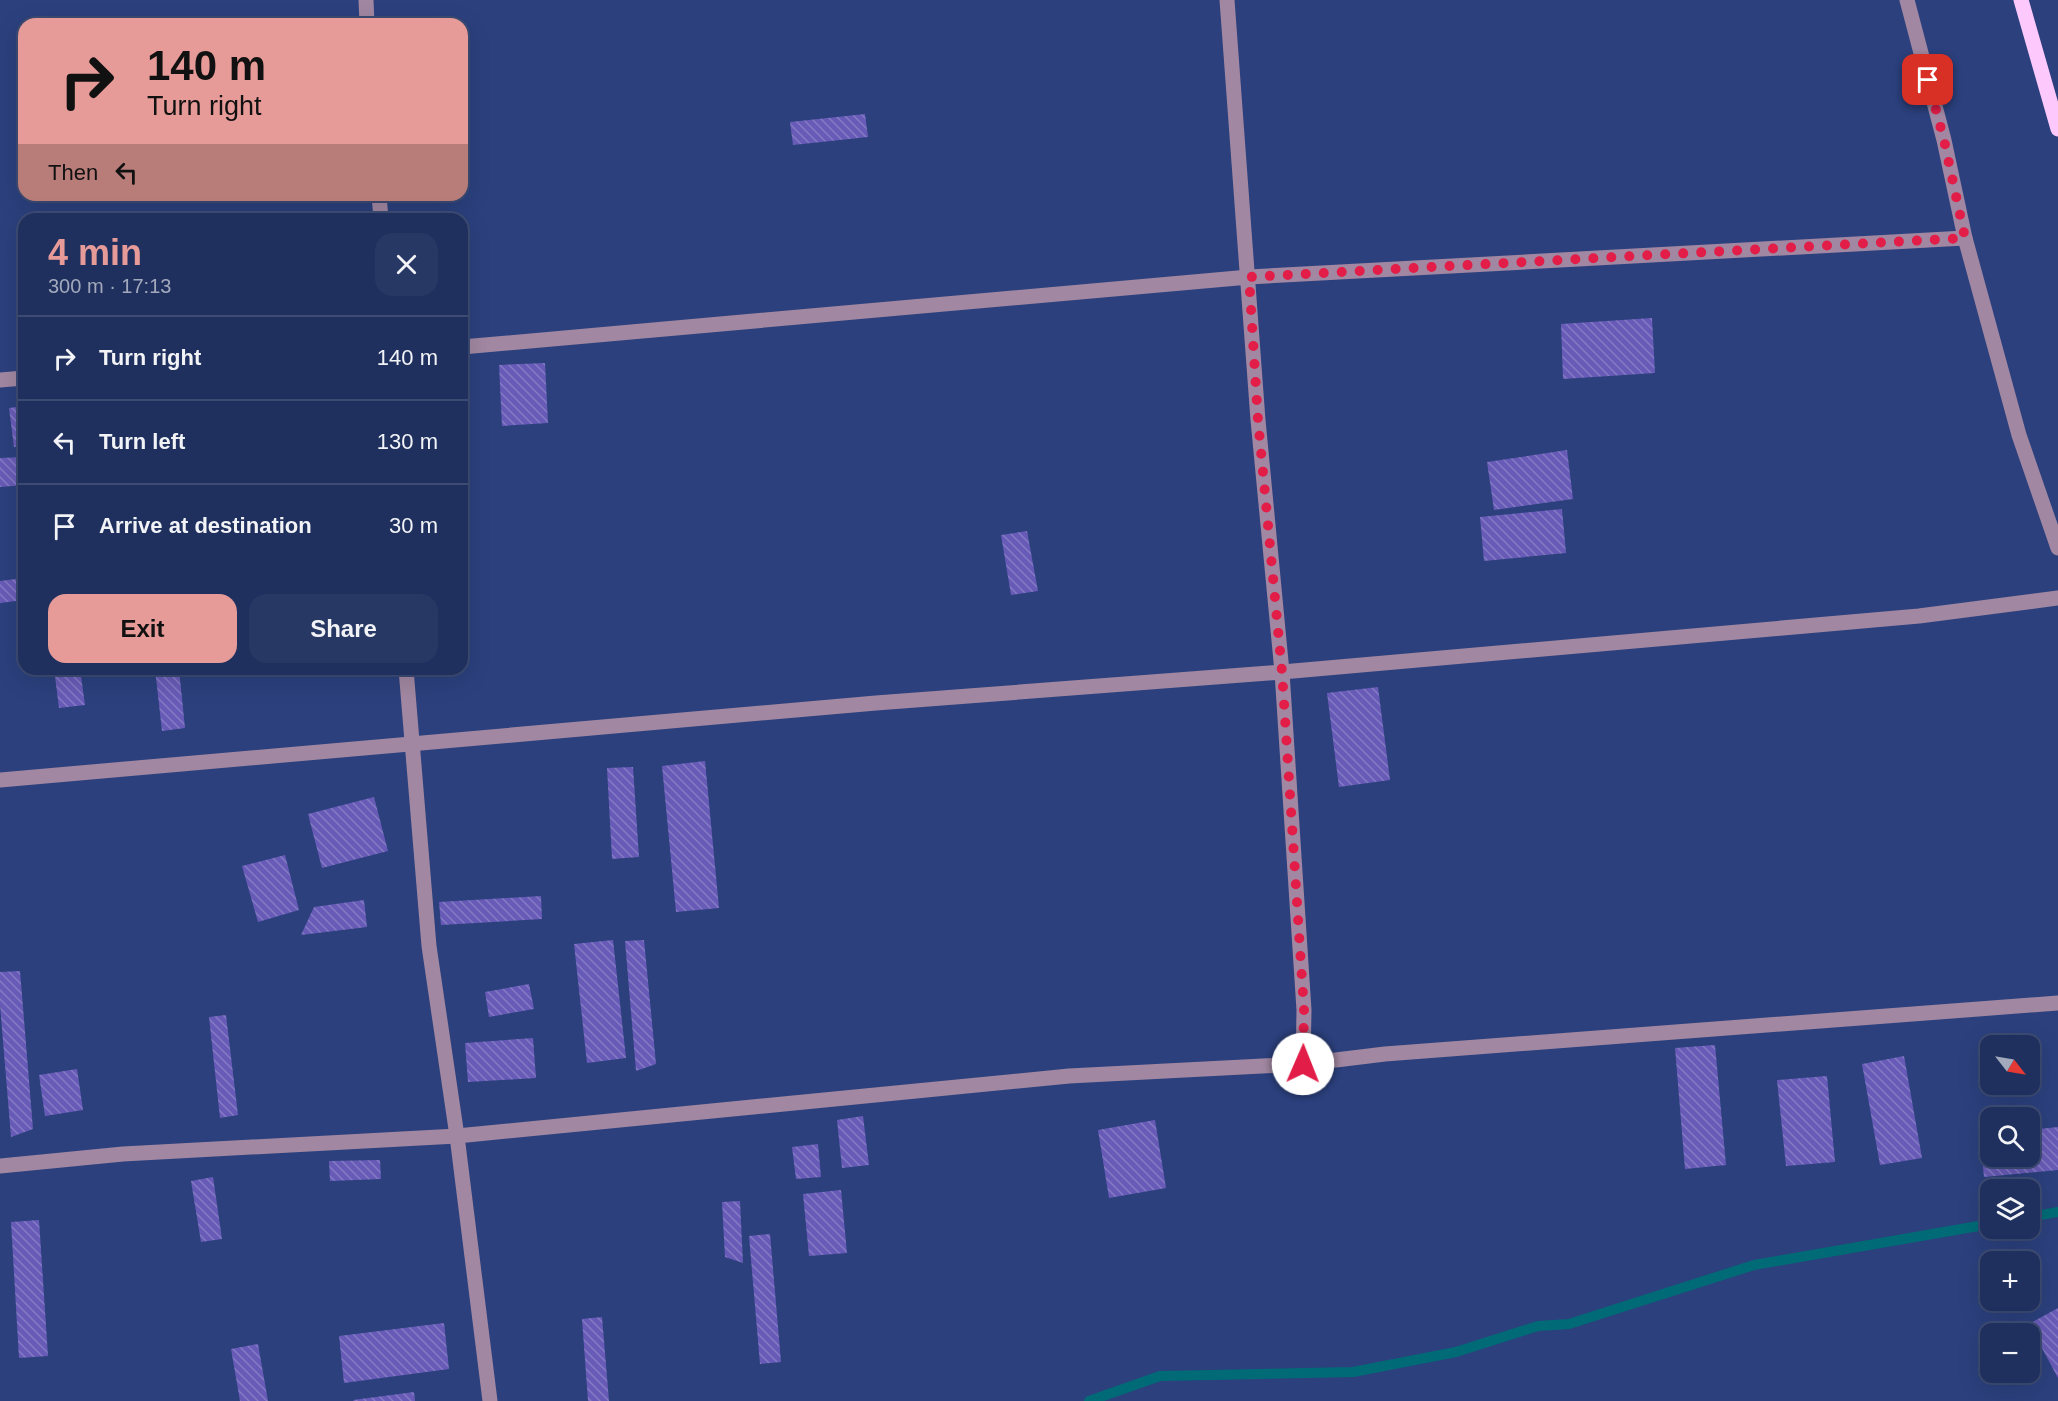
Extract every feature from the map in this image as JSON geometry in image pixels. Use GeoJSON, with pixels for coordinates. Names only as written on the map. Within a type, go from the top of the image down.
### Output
{"type":"FeatureCollection","features":[{"type":"Feature","properties":{"kind":"main road"},"geometry":{"type":"LineString","coordinates":[[2021,0],[2058,129]]}},
{"type":"Feature","properties":{"kind":"street"},"geometry":{"type":"LineString","coordinates":[[366,0],[367,18]]}},
{"type":"Feature","properties":{"kind":"street"},"geometry":{"type":"LineString","coordinates":[[1227,0],[1258,420],[1282,672],[1304,1010],[1303,1064]]}},
{"type":"Feature","properties":{"kind":"street"},"geometry":{"type":"LineString","coordinates":[[1907,0],[1944,140],[1965,238],[2019,435],[2058,548]]}},
{"type":"Feature","properties":{"kind":"street"},"geometry":{"type":"LineString","coordinates":[[468,346],[1249,277],[1965,238]]}},
{"type":"Feature","properties":{"kind":"street"},"geometry":{"type":"LineString","coordinates":[[0,380],[18,378]]}},
{"type":"Feature","properties":{"kind":"street"},"geometry":{"type":"LineString","coordinates":[[0,780],[888,702],[1282,672],[1919,616],[2058,598]]}},
{"type":"Feature","properties":{"kind":"street"},"geometry":{"type":"LineString","coordinates":[[406,675],[429,946],[457,1136],[490,1401]]}},
{"type":"Feature","properties":{"kind":"street"},"geometry":{"type":"LineString","coordinates":[[0,1166],[123,1154],[457,1136],[1069,1076],[1303,1064],[1385,1054],[2058,1003]]}},
{"type":"Feature","properties":{"kind":"building"},"geometry":{"type":"Polygon","coordinates":[[[865,114],[868,137],[793,145],[790,122],[865,114]]]}},
{"type":"Feature","properties":{"kind":"building"},"geometry":{"type":"Polygon","coordinates":[[[1652,318],[1655,373],[1563,379],[1561,324],[1652,318]]]}},
{"type":"Feature","properties":{"kind":"building"},"geometry":{"type":"Polygon","coordinates":[[[545,363],[548,423],[502,426],[499,365],[545,363]]]}},
{"type":"Feature","properties":{"kind":"building"},"geometry":{"type":"Polygon","coordinates":[[[18,407],[18,447],[14,447],[9,408],[18,407]]]}},
{"type":"Feature","properties":{"kind":"building"},"geometry":{"type":"Polygon","coordinates":[[[1567,450],[1573,499],[1494,510],[1487,462],[1567,450]]]}},
{"type":"Feature","properties":{"kind":"building"},"geometry":{"type":"Polygon","coordinates":[[[18,457],[18,486],[0,487],[0,458],[18,457]]]}},
{"type":"Feature","properties":{"kind":"building"},"geometry":{"type":"Polygon","coordinates":[[[1562,509],[1566,553],[1484,561],[1480,517],[1562,509]]]}},
{"type":"Feature","properties":{"kind":"building"},"geometry":{"type":"Polygon","coordinates":[[[1027,531],[1038,591],[1011,595],[1001,535],[1027,531]]]}},
{"type":"Feature","properties":{"kind":"building"},"geometry":{"type":"Polygon","coordinates":[[[18,579],[18,601],[0,603],[0,581],[18,579]]]}},
{"type":"Feature","properties":{"kind":"building"},"geometry":{"type":"Polygon","coordinates":[[[55,675],[81,675],[85,705],[59,708],[55,675]]]}},
{"type":"Feature","properties":{"kind":"building"},"geometry":{"type":"Polygon","coordinates":[[[156,675],[180,675],[185,728],[162,731],[156,675]]]}},
{"type":"Feature","properties":{"kind":"building"},"geometry":{"type":"Polygon","coordinates":[[[1378,687],[1390,780],[1339,787],[1327,693],[1378,687]]]}},
{"type":"Feature","properties":{"kind":"building"},"geometry":{"type":"Polygon","coordinates":[[[705,761],[719,908],[676,912],[662,766],[705,761]]]}},
{"type":"Feature","properties":{"kind":"building"},"geometry":{"type":"Polygon","coordinates":[[[633,767],[639,857],[612,859],[607,768],[633,767]]]}},
{"type":"Feature","properties":{"kind":"building"},"geometry":{"type":"Polygon","coordinates":[[[374,797],[388,851],[322,868],[308,814],[374,797]]]}},
{"type":"Feature","properties":{"kind":"building"},"geometry":{"type":"Polygon","coordinates":[[[285,855],[299,910],[258,922],[242,866],[285,855]]]}},
{"type":"Feature","properties":{"kind":"building"},"geometry":{"type":"Polygon","coordinates":[[[541,896],[542,919],[441,925],[439,902],[541,896]]]}},
{"type":"Feature","properties":{"kind":"building"},"geometry":{"type":"Polygon","coordinates":[[[364,900],[367,927],[301,935],[314,907],[364,900]]]}},
{"type":"Feature","properties":{"kind":"building"},"geometry":{"type":"Polygon","coordinates":[[[613,940],[626,1058],[587,1063],[574,944],[613,940]]]}},
{"type":"Feature","properties":{"kind":"building"},"geometry":{"type":"Polygon","coordinates":[[[644,940],[656,1064],[636,1071],[625,941],[644,940]]]}},
{"type":"Feature","properties":{"kind":"building"},"geometry":{"type":"Polygon","coordinates":[[[20,971],[33,1129],[11,1137],[0,1005],[0,972],[20,971]]]}},
{"type":"Feature","properties":{"kind":"building"},"geometry":{"type":"Polygon","coordinates":[[[529,984],[534,1009],[489,1017],[485,992],[529,984]]]}},
{"type":"Feature","properties":{"kind":"building"},"geometry":{"type":"Polygon","coordinates":[[[226,1015],[238,1115],[220,1118],[209,1017],[226,1015]]]}},
{"type":"Feature","properties":{"kind":"building"},"geometry":{"type":"Polygon","coordinates":[[[533,1038],[536,1078],[468,1082],[465,1043],[533,1038]]]}},
{"type":"Feature","properties":{"kind":"building"},"geometry":{"type":"Polygon","coordinates":[[[1715,1045],[1726,1165],[1685,1169],[1675,1048],[1715,1045]]]}},
{"type":"Feature","properties":{"kind":"building"},"geometry":{"type":"Polygon","coordinates":[[[1904,1056],[1922,1158],[1880,1165],[1862,1064],[1904,1056]]]}},
{"type":"Feature","properties":{"kind":"building"},"geometry":{"type":"Polygon","coordinates":[[[77,1069],[83,1110],[45,1116],[39,1075],[77,1069]]]}},
{"type":"Feature","properties":{"kind":"building"},"geometry":{"type":"Polygon","coordinates":[[[1827,1076],[1835,1162],[1786,1166],[1777,1080],[1827,1076]]]}},
{"type":"Feature","properties":{"kind":"building"},"geometry":{"type":"Polygon","coordinates":[[[863,1116],[869,1165],[842,1168],[837,1120],[863,1116]]]}},
{"type":"Feature","properties":{"kind":"building"},"geometry":{"type":"Polygon","coordinates":[[[1155,1120],[1166,1188],[1109,1198],[1098,1130],[1155,1120]]]}},
{"type":"Feature","properties":{"kind":"building"},"geometry":{"type":"Polygon","coordinates":[[[2058,1127],[2058,1170],[1984,1177],[1983,1167],[2040,1167],[2040,1129],[2058,1127]]]}},
{"type":"Feature","properties":{"kind":"building"},"geometry":{"type":"Polygon","coordinates":[[[818,1144],[821,1177],[796,1179],[792,1147],[818,1144]]]}},
{"type":"Feature","properties":{"kind":"building"},"geometry":{"type":"Polygon","coordinates":[[[380,1160],[381,1179],[330,1181],[329,1161],[380,1160]]]}},
{"type":"Feature","properties":{"kind":"building"},"geometry":{"type":"Polygon","coordinates":[[[213,1177],[222,1239],[201,1242],[191,1181],[213,1177]]]}},
{"type":"Feature","properties":{"kind":"building"},"geometry":{"type":"Polygon","coordinates":[[[841,1190],[847,1253],[809,1256],[803,1194],[841,1190]]]}},
{"type":"Feature","properties":{"kind":"building"},"geometry":{"type":"Polygon","coordinates":[[[740,1201],[743,1263],[725,1257],[722,1202],[740,1201]]]}},
{"type":"Feature","properties":{"kind":"building"},"geometry":{"type":"Polygon","coordinates":[[[39,1220],[48,1356],[19,1358],[11,1222],[39,1220]]]}},
{"type":"Feature","properties":{"kind":"building"},"geometry":{"type":"Polygon","coordinates":[[[770,1234],[781,1362],[760,1364],[749,1236],[770,1234]]]}},
{"type":"Feature","properties":{"kind":"building"},"geometry":{"type":"Polygon","coordinates":[[[2058,1308],[2058,1378],[2040,1344],[2040,1323],[2031,1323],[2058,1308]]]}},
{"type":"Feature","properties":{"kind":"building"},"geometry":{"type":"Polygon","coordinates":[[[602,1317],[609,1401],[588,1401],[582,1319],[602,1317]]]}},
{"type":"Feature","properties":{"kind":"building"},"geometry":{"type":"Polygon","coordinates":[[[444,1323],[449,1369],[344,1383],[339,1336],[444,1323]]]}},
{"type":"Feature","properties":{"kind":"building"},"geometry":{"type":"Polygon","coordinates":[[[258,1344],[268,1401],[240,1401],[231,1349],[258,1344]]]}},
{"type":"Feature","properties":{"kind":"building"},"geometry":{"type":"Polygon","coordinates":[[[414,1392],[415,1401],[353,1400],[414,1392]]]}},
{"type":"Feature","properties":{"kind":"waterway"},"geometry":{"type":"LineString","coordinates":[[2040,1215],[2058,1212]]}},
{"type":"Feature","properties":{"kind":"waterway"},"geometry":{"type":"LineString","coordinates":[[1089,1401],[1160,1376],[1353,1372],[1456,1352],[1538,1326],[1569,1324],[1754,1265],[1980,1226]]}},
{"type":"Feature","properties":{"kind":"route"},"geometry":{"type":"LineString","coordinates":[[1303,1064],[1304,1010],[1282,672],[1258,420],[1249,277],[1965,238],[1944,140],[1928,80]]}}]}
